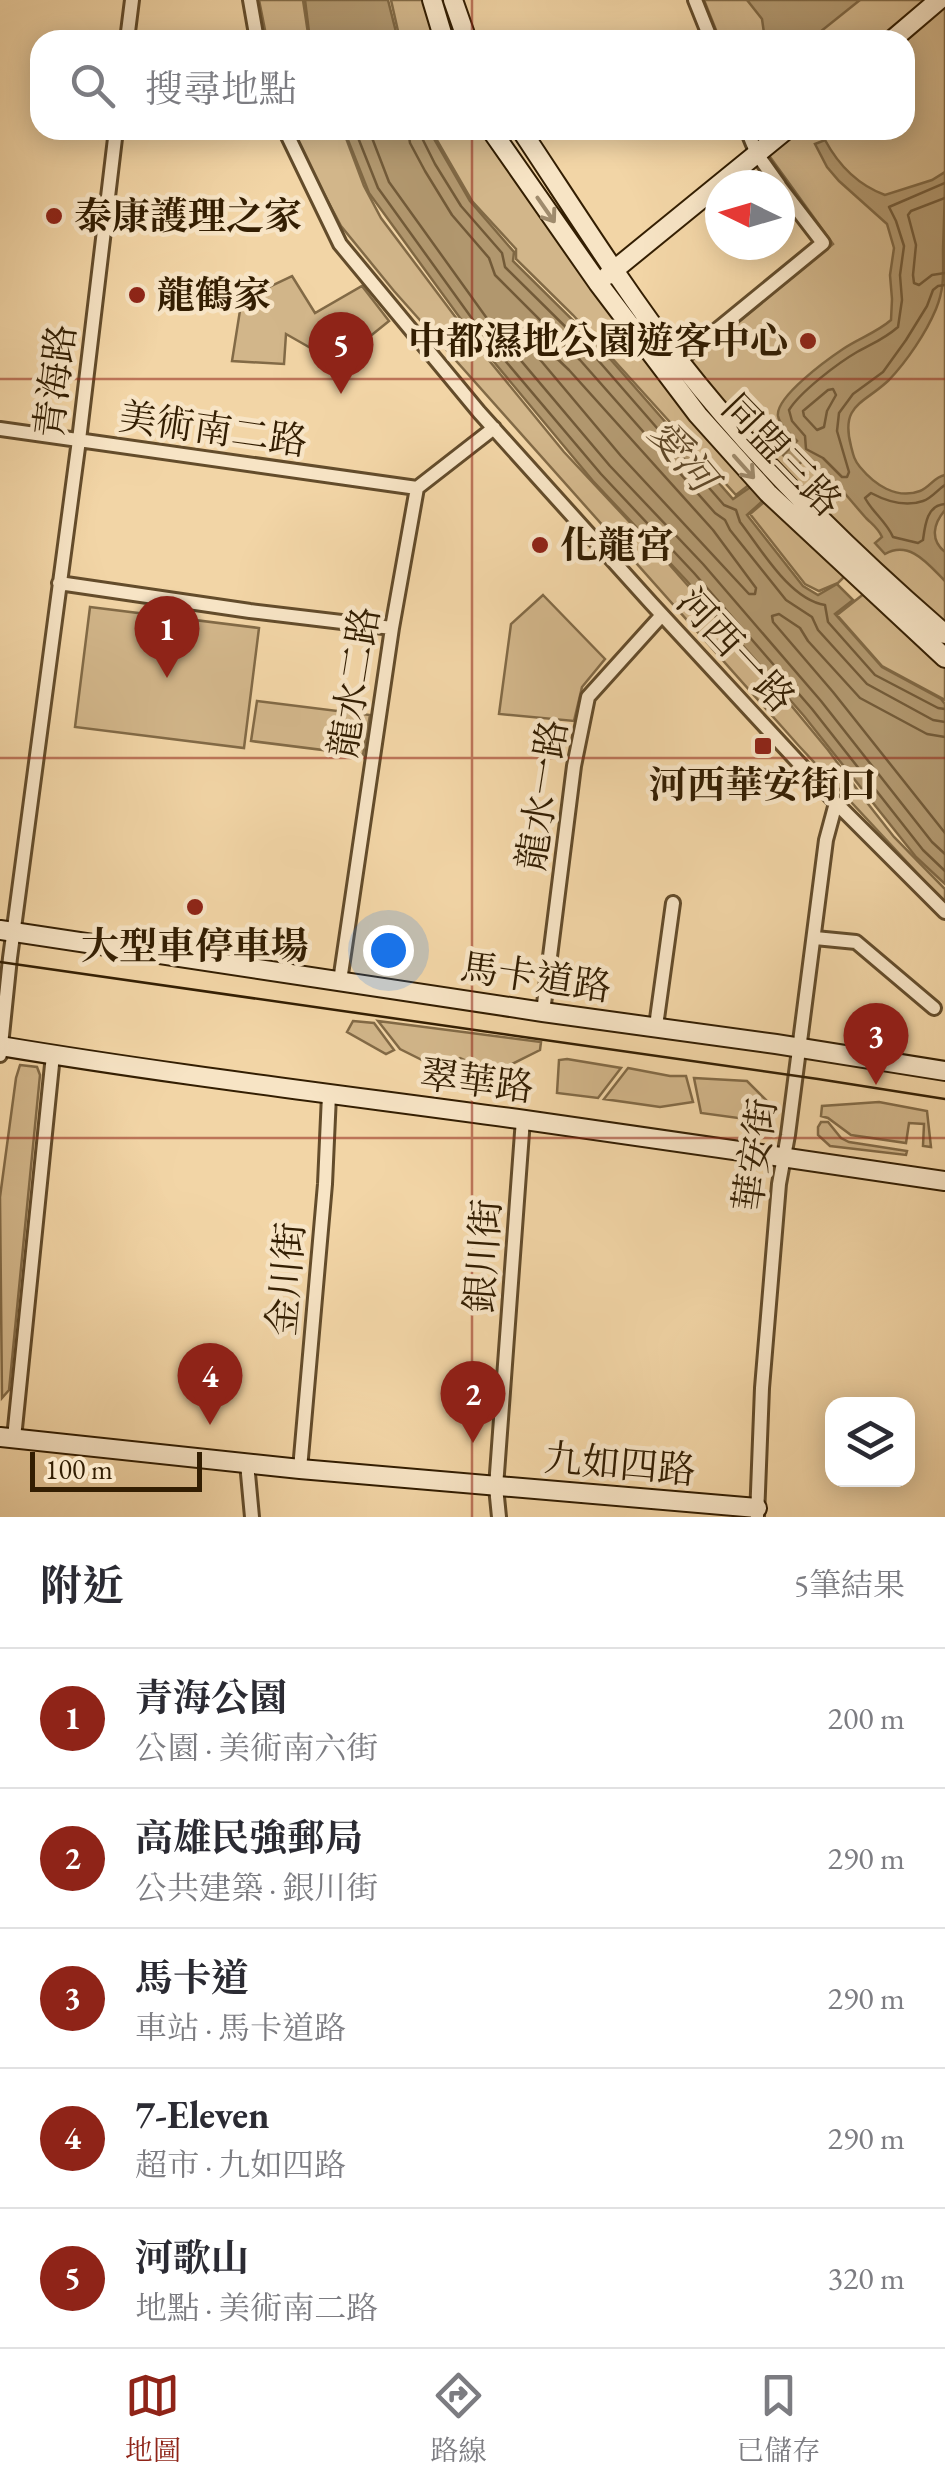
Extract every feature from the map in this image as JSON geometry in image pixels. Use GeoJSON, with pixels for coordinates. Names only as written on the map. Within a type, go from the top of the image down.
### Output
{"type":"FeatureCollection","features":[{"type":"Feature","properties":{"kind":"street"},"geometry":{"type":"LineString","coordinates":[[128,30],[132,0]]}},
{"type":"Feature","properties":{"kind":"street"},"geometry":{"type":"LineString","coordinates":[[250,0],[255,30]]}},
{"type":"Feature","properties":{"kind":"street"},"geometry":{"type":"LineString","coordinates":[[432,0],[441,30]]}},
{"type":"Feature","properties":{"kind":"street"},"geometry":{"type":"LineString","coordinates":[[453,0],[463,30]]}},
{"type":"Feature","properties":{"kind":"street"},"geometry":{"type":"LineString","coordinates":[[696,0],[708,30]]}},
{"type":"Feature","properties":{"kind":"street"},"geometry":{"type":"LineString","coordinates":[[904,30],[938,0]]}},
{"type":"Feature","properties":{"kind":"street","name":"青海路"},"geometry":{"type":"LineString","coordinates":[[0,1055],[7,931],[59,583],[115,140]]}},
{"type":"Feature","properties":{"kind":"street","name":"河西一路"},"geometry":{"type":"LineString","coordinates":[[289,140],[340,244],[494,428],[836,803],[945,912]]}},
{"type":"Feature","properties":{"kind":"street","name":"同盟三路"},"geometry":{"type":"LineString","coordinates":[[497,140],[698,415],[768,493],[945,658]]}},
{"type":"Feature","properties":{"kind":"street","name":"同盟三路"},"geometry":{"type":"LineString","coordinates":[[528,140],[679,361],[781,481],[876,575],[945,634]]}},
{"type":"Feature","properties":{"kind":"street"},"geometry":{"type":"LineString","coordinates":[[752,140],[768,170]]}},
{"type":"Feature","properties":{"kind":"street"},"geometry":{"type":"LineString","coordinates":[[598,282],[774,140]]}},
{"type":"Feature","properties":{"kind":"street"},"geometry":{"type":"LineString","coordinates":[[679,361],[824,243],[795,205]]}},
{"type":"Feature","properties":{"kind":"street"},"geometry":{"type":"LineString","coordinates":[[417,488],[494,428]]}},
{"type":"Feature","properties":{"kind":"street","name":"美術南二路"},"geometry":{"type":"LineString","coordinates":[[0,429],[417,488]]}},
{"type":"Feature","properties":{"kind":"street","name":"龍水二路"},"geometry":{"type":"LineString","coordinates":[[340,981],[392,628],[417,488]]}},
{"type":"Feature","properties":{"kind":"street"},"geometry":{"type":"LineString","coordinates":[[59,583],[250,612],[392,628]]}},
{"type":"Feature","properties":{"kind":"street","name":"龍水一路"},"geometry":{"type":"LineString","coordinates":[[543,1012],[574,766],[588,697],[662,614]]}},
{"type":"Feature","properties":{"kind":"street","name":"華安街"},"geometry":{"type":"LineString","coordinates":[[757,1513],[778,1184],[826,840],[836,803]]}},
{"type":"Feature","properties":{"kind":"street"},"geometry":{"type":"LineString","coordinates":[[656,1026],[673,903]]}},
{"type":"Feature","properties":{"kind":"street","name":"馬卡道路"},"geometry":{"type":"LineString","coordinates":[[7,931],[945,1071]]}},
{"type":"Feature","properties":{"kind":"street"},"geometry":{"type":"LineString","coordinates":[[815,938],[856,942],[934,1008]]}},
{"type":"Feature","properties":{"kind":"street","name":"翠華路"},"geometry":{"type":"LineString","coordinates":[[0,1046],[945,1181]]}},
{"type":"Feature","properties":{"kind":"street"},"geometry":{"type":"LineString","coordinates":[[7,1437],[54,1054]]}},
{"type":"Feature","properties":{"kind":"street","name":"金川街"},"geometry":{"type":"LineString","coordinates":[[300,1468],[330,1095]]}},
{"type":"Feature","properties":{"kind":"street","name":"銀川街"},"geometry":{"type":"LineString","coordinates":[[499,1517],[496,1487],[523,1119]]}},
{"type":"Feature","properties":{"kind":"street","name":"九如四路"},"geometry":{"type":"LineString","coordinates":[[7,1437],[757,1513]]}},
{"type":"Feature","properties":{"kind":"street"},"geometry":{"type":"LineString","coordinates":[[246,1463],[252,1517]]}},
{"type":"Feature","properties":{"kind":"shaded area"},"geometry":{"type":"Polygon","coordinates":[[[259,0],[303,0],[308,30],[265,30],[259,0]]]}},
{"type":"Feature","properties":{"kind":"shaded area"},"geometry":{"type":"Polygon","coordinates":[[[391,0],[426,0],[433,30],[398,30],[391,0]]]}},
{"type":"Feature","properties":{"kind":"shaded area"},"geometry":{"type":"Polygon","coordinates":[[[704,0],[945,0],[945,628],[785,476],[687,364],[833,244],[795,191],[795,170],[779,170],[761,140],[915,140],[915,30],[716,30],[704,0]]]}},
{"type":"Feature","properties":{"kind":"shaded area"},"geometry":{"type":"Polygon","coordinates":[[[298,140],[347,140],[381,218],[478,347],[564,452],[756,663],[894,837],[945,889],[945,903],[799,746],[394,291],[341,226],[298,140]]]}},
{"type":"Feature","properties":{"kind":"shaded area"},"geometry":{"type":"Polygon","coordinates":[[[437,140],[497,140],[754,481],[736,495],[573,315],[516,259],[516,249],[472,201],[437,140]]]}},
{"type":"Feature","properties":{"kind":"shaded area"},"geometry":{"type":"Polygon","coordinates":[[[292,276],[315,313],[362,286],[389,321],[337,363],[286,334],[284,364],[232,361],[241,304],[292,276]]]}},
{"type":"Feature","properties":{"kind":"shaded area"},"geometry":{"type":"Polygon","coordinates":[[[769,498],[846,575],[838,583],[819,591],[805,584],[750,514],[769,498]]]}},
{"type":"Feature","properties":{"kind":"shaded area"},"geometry":{"type":"Polygon","coordinates":[[[865,593],[945,665],[945,700],[882,666],[837,615],[865,593]]]}},
{"type":"Feature","properties":{"kind":"shaded area"},"geometry":{"type":"Polygon","coordinates":[[[543,595],[605,659],[582,687],[574,721],[499,714],[511,624],[543,595]]]}},
{"type":"Feature","properties":{"kind":"shaded area"},"geometry":{"type":"Polygon","coordinates":[[[90,607],[259,628],[244,748],[75,727],[90,607]]]}},
{"type":"Feature","properties":{"kind":"shaded area"},"geometry":{"type":"Polygon","coordinates":[[[257,701],[370,715],[363,755],[251,741],[257,701]]]}},
{"type":"Feature","properties":{"kind":"shaded area"},"geometry":{"type":"Polygon","coordinates":[[[353,1021],[374,1023],[394,1050],[386,1054],[347,1032],[353,1021]]]}},
{"type":"Feature","properties":{"kind":"shaded area"},"geometry":{"type":"Polygon","coordinates":[[[378,1021],[541,1042],[540,1050],[494,1073],[460,1058],[432,1065],[400,1049],[378,1021]]]}},
{"type":"Feature","properties":{"kind":"shaded area"},"geometry":{"type":"Polygon","coordinates":[[[559,1060],[621,1068],[598,1098],[557,1093],[559,1060]]]}},
{"type":"Feature","properties":{"kind":"shaded area"},"geometry":{"type":"Polygon","coordinates":[[[20,1065],[37,1067],[40,1075],[9,1390],[2,1398],[0,1197],[20,1065]]]}},
{"type":"Feature","properties":{"kind":"shaded area"},"geometry":{"type":"Polygon","coordinates":[[[628,1068],[686,1076],[693,1102],[660,1107],[604,1099],[628,1068]]]}},
{"type":"Feature","properties":{"kind":"shaded area"},"geometry":{"type":"Polygon","coordinates":[[[694,1078],[747,1081],[772,1106],[771,1118],[767,1122],[701,1113],[694,1078]]]}},
{"type":"Feature","properties":{"kind":"shaded area"},"geometry":{"type":"Polygon","coordinates":[[[879,1102],[927,1111],[931,1147],[923,1146],[924,1124],[909,1123],[906,1143],[851,1135],[821,1116],[822,1106],[879,1102]]]}},
{"type":"Feature","properties":{"kind":"shaded area"},"geometry":{"type":"Polygon","coordinates":[[[821,1122],[828,1122],[849,1142],[907,1151],[906,1155],[830,1146],[818,1135],[821,1122]]]}},
{"type":"Feature","properties":{"kind":"water"},"geometry":{"type":"Polygon","coordinates":[[[305,0],[388,0],[396,30],[309,30],[305,0]]]}},
{"type":"Feature","properties":{"kind":"water"},"geometry":{"type":"Polygon","coordinates":[[[747,0],[860,0],[822,30],[764,30],[762,19],[747,0]]]}},
{"type":"Feature","properties":{"kind":"water","name":"愛河"},"geometry":{"type":"Polygon","coordinates":[[[348,140],[435,140],[470,201],[514,252],[513,261],[597,344],[733,499],[755,484],[767,497],[747,515],[803,586],[818,595],[837,584],[853,600],[835,614],[882,667],[941,699],[945,704],[945,884],[916,857],[804,716],[686,580],[593,481],[479,344],[369,193],[348,140]]]}},
{"type":"Feature","properties":{"kind":"water"},"geometry":{"type":"Polygon","coordinates":[[[825,140],[850,174],[885,195],[945,172],[943,279],[936,309],[903,364],[856,406],[848,432],[858,464],[886,489],[911,493],[945,475],[945,510],[935,532],[945,552],[945,581],[910,552],[894,550],[885,554],[875,543],[882,537],[879,531],[830,478],[804,460],[794,468],[783,455],[797,441],[778,416],[785,399],[826,361],[891,320],[894,248],[887,224],[827,167],[815,144],[825,140]]]}},
{"type":"Feature","properties":{"kind":"tram line"},"geometry":{"type":"LineString","coordinates":[[0,962],[945,1099]]}},
{"type":"Feature","properties":{"kind":"place","name":"泰康護理之家"},"geometry":{"type":"Point","coordinates":[54,216]}},
{"type":"Feature","properties":{"kind":"place","name":"龍鶴家"},"geometry":{"type":"Point","coordinates":[137,295]}},
{"type":"Feature","properties":{"kind":"place","name":"中都濕地公園遊客中心"},"geometry":{"type":"Point","coordinates":[808,341]}},
{"type":"Feature","properties":{"kind":"place","name":"河歌山"},"geometry":{"type":"Point","coordinates":[341,394]}},
{"type":"Feature","properties":{"kind":"place","name":"化龍宮"},"geometry":{"type":"Point","coordinates":[540,545]}},
{"type":"Feature","properties":{"kind":"place","name":"青海公園"},"geometry":{"type":"Point","coordinates":[167,678]}},
{"type":"Feature","properties":{"kind":"place","name":"河西華安街口"},"geometry":{"type":"Point","coordinates":[763,746]}},
{"type":"Feature","properties":{"kind":"place","name":"大型車停車場"},"geometry":{"type":"Point","coordinates":[195,907]}},
{"type":"Feature","properties":{"kind":"place","name":"馬卡道"},"geometry":{"type":"Point","coordinates":[876,1085]}},
{"type":"Feature","properties":{"kind":"place","name":"7-Eleven"},"geometry":{"type":"Point","coordinates":[210,1425]}},
{"type":"Feature","properties":{"kind":"place","name":"高雄民強郵局"},"geometry":{"type":"Point","coordinates":[473,1443]}}]}
